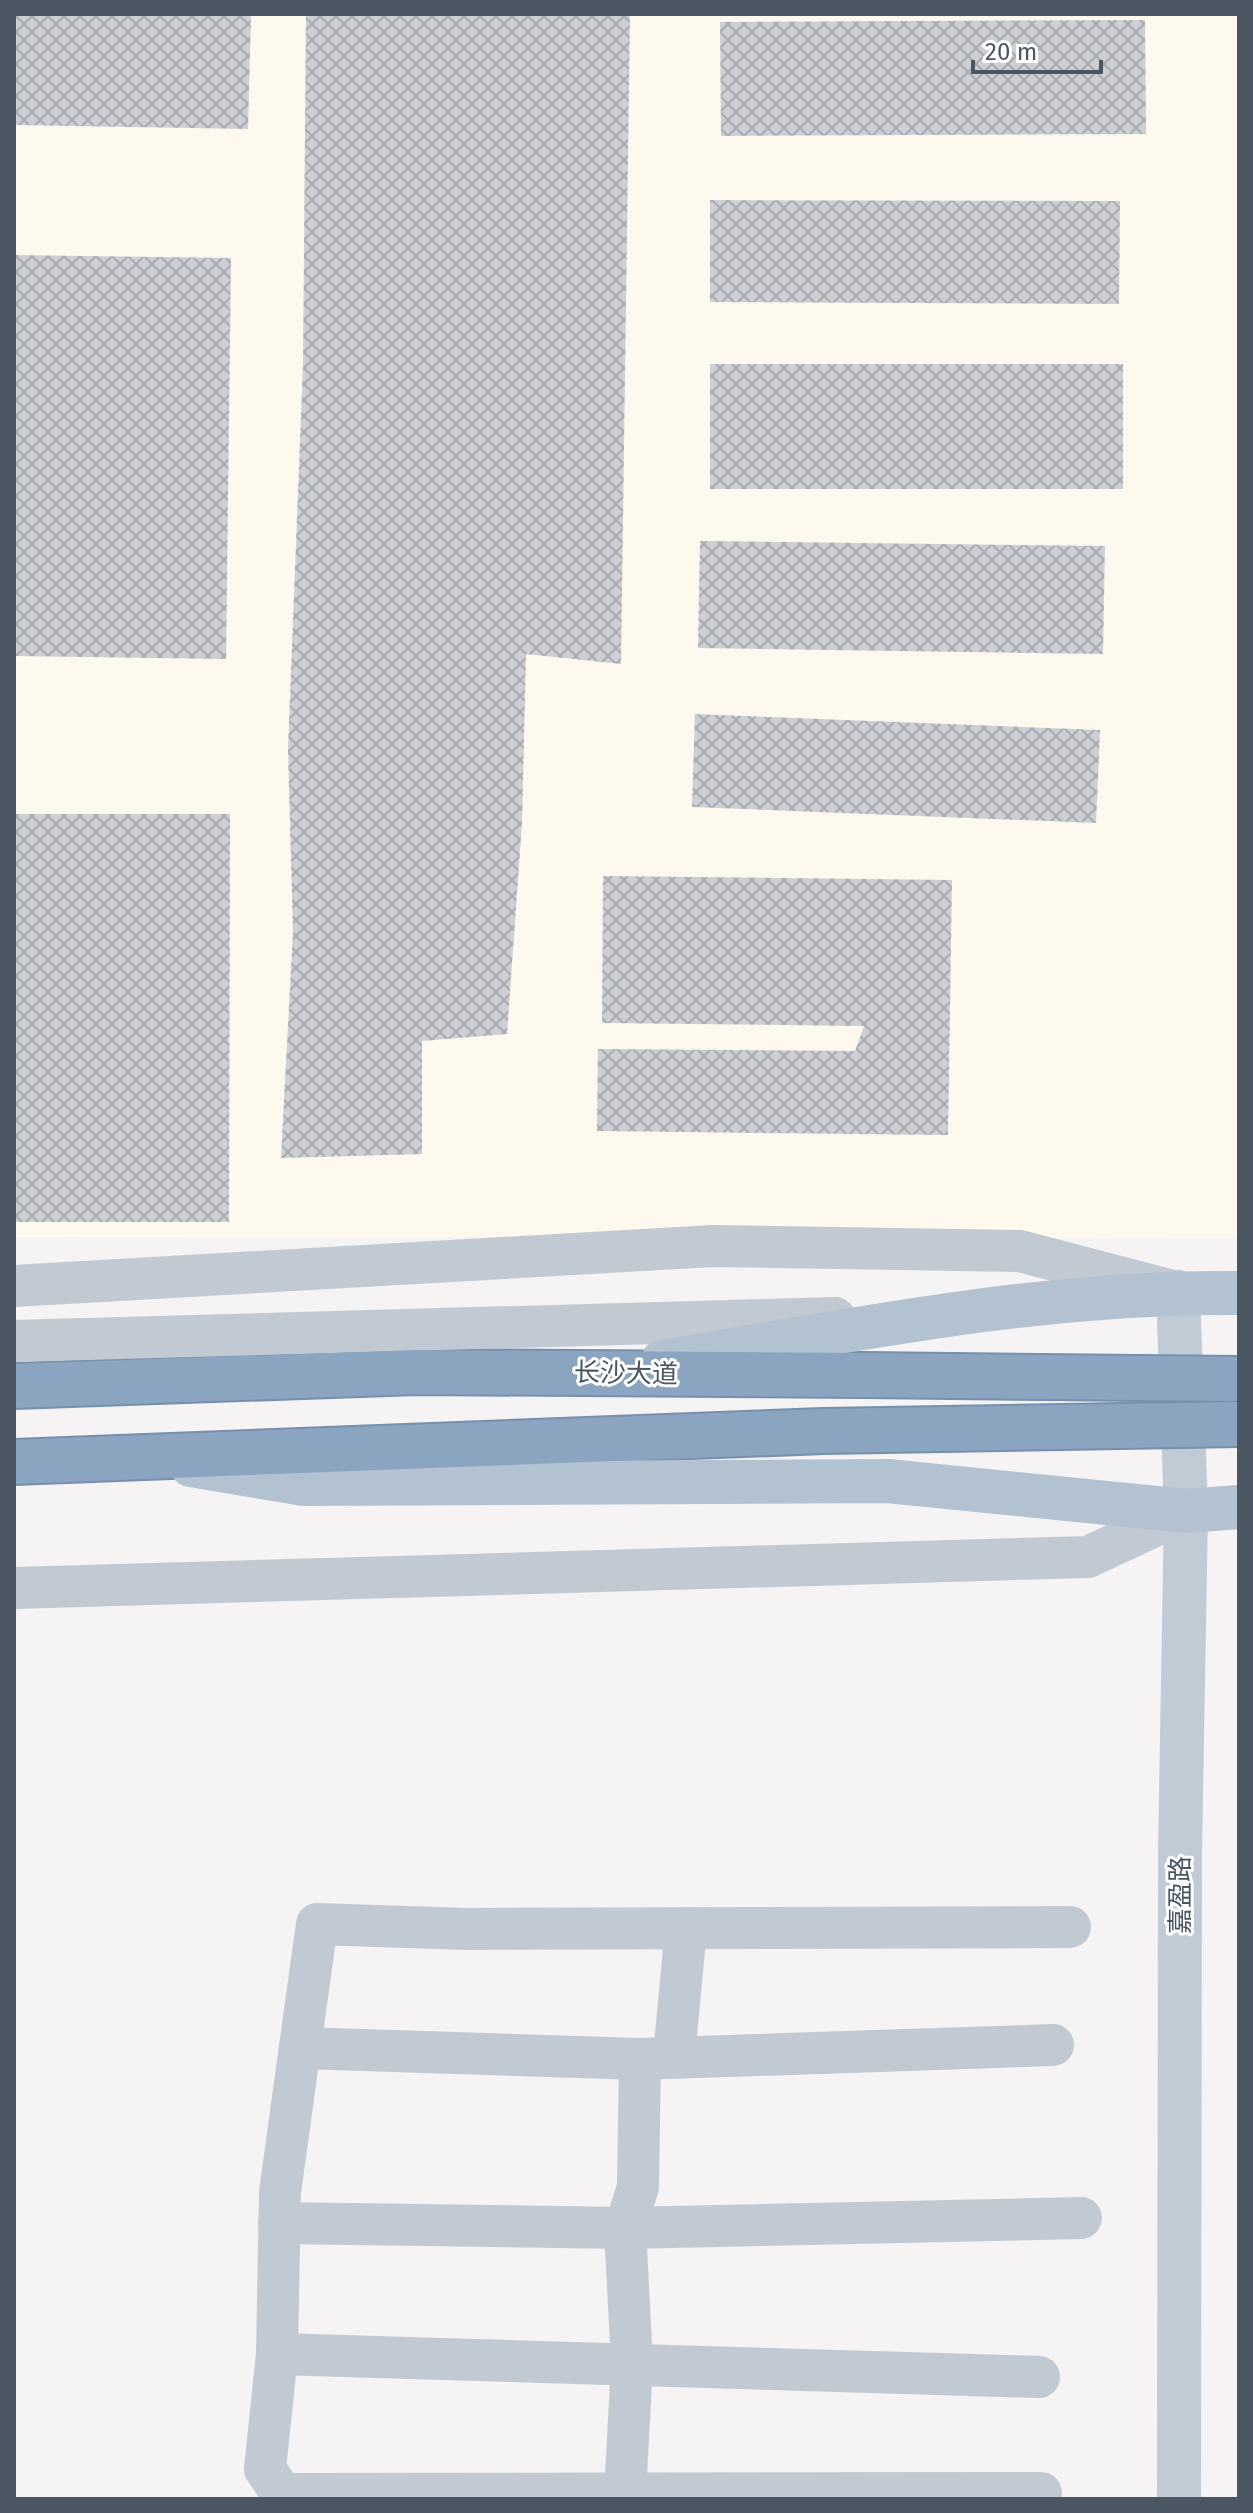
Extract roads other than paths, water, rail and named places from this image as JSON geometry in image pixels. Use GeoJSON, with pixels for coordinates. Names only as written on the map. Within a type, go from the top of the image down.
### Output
{"type":"FeatureCollection","features":[{"type":"Feature","properties":{"kind":"highway","name":"长沙大道"},"geometry":{"type":"LineString","coordinates":[[14,1389],[417,1372],[1239,1379]]}},
{"type":"Feature","properties":{"kind":"highway"},"geometry":{"type":"LineString","coordinates":[[14,1462],[824,1431],[1239,1424]]}},
{"type":"Feature","properties":{"kind":"main road"},"geometry":{"type":"LineString","coordinates":[[598,1373],[940,1315],[1178,1292],[1239,1293]]}},
{"type":"Feature","properties":{"kind":"main road"},"geometry":{"type":"LineString","coordinates":[[153,1458],[304,1484],[888,1481],[1186,1511],[1239,1507]]}},
{"type":"Feature","properties":{"kind":"street"},"geometry":{"type":"LineString","coordinates":[[14,1286],[713,1246],[1020,1251],[1178,1292]]}},
{"type":"Feature","properties":{"kind":"street","name":"嘉盈路"},"geometry":{"type":"LineString","coordinates":[[1178,1292],[1186,1511],[1180,1853],[1179,2499]]}},
{"type":"Feature","properties":{"kind":"street"},"geometry":{"type":"LineString","coordinates":[[1239,1293],[1239,1322]]}},
{"type":"Feature","properties":{"kind":"street"},"geometry":{"type":"LineString","coordinates":[[14,1341],[940,1315]]}},
{"type":"Feature","properties":{"kind":"street"},"geometry":{"type":"LineString","coordinates":[[105,1339],[540,1372]]}},
{"type":"Feature","properties":{"kind":"street"},"geometry":{"type":"LineString","coordinates":[[14,1588],[1088,1557],[1186,1511]]}},
{"type":"Feature","properties":{"kind":"street"},"geometry":{"type":"LineString","coordinates":[[1041,2493],[453,2497],[282,2494],[265,2469],[277,2354],[280,2192],[317,1924],[467,1929],[1070,1927]]}},
{"type":"Feature","properties":{"kind":"street"},"geometry":{"type":"LineString","coordinates":[[625,2494],[632,2364],[625,2228],[638,2187],[657,2057],[686,1928]]}},
{"type":"Feature","properties":{"kind":"street"},"geometry":{"type":"LineString","coordinates":[[300,2048],[657,2057],[1053,2045]]}},
{"type":"Feature","properties":{"kind":"street"},"geometry":{"type":"LineString","coordinates":[[279,2223],[625,2228],[1081,2218]]}},
{"type":"Feature","properties":{"kind":"street"},"geometry":{"type":"LineString","coordinates":[[277,2354],[1039,2377]]}}]}
